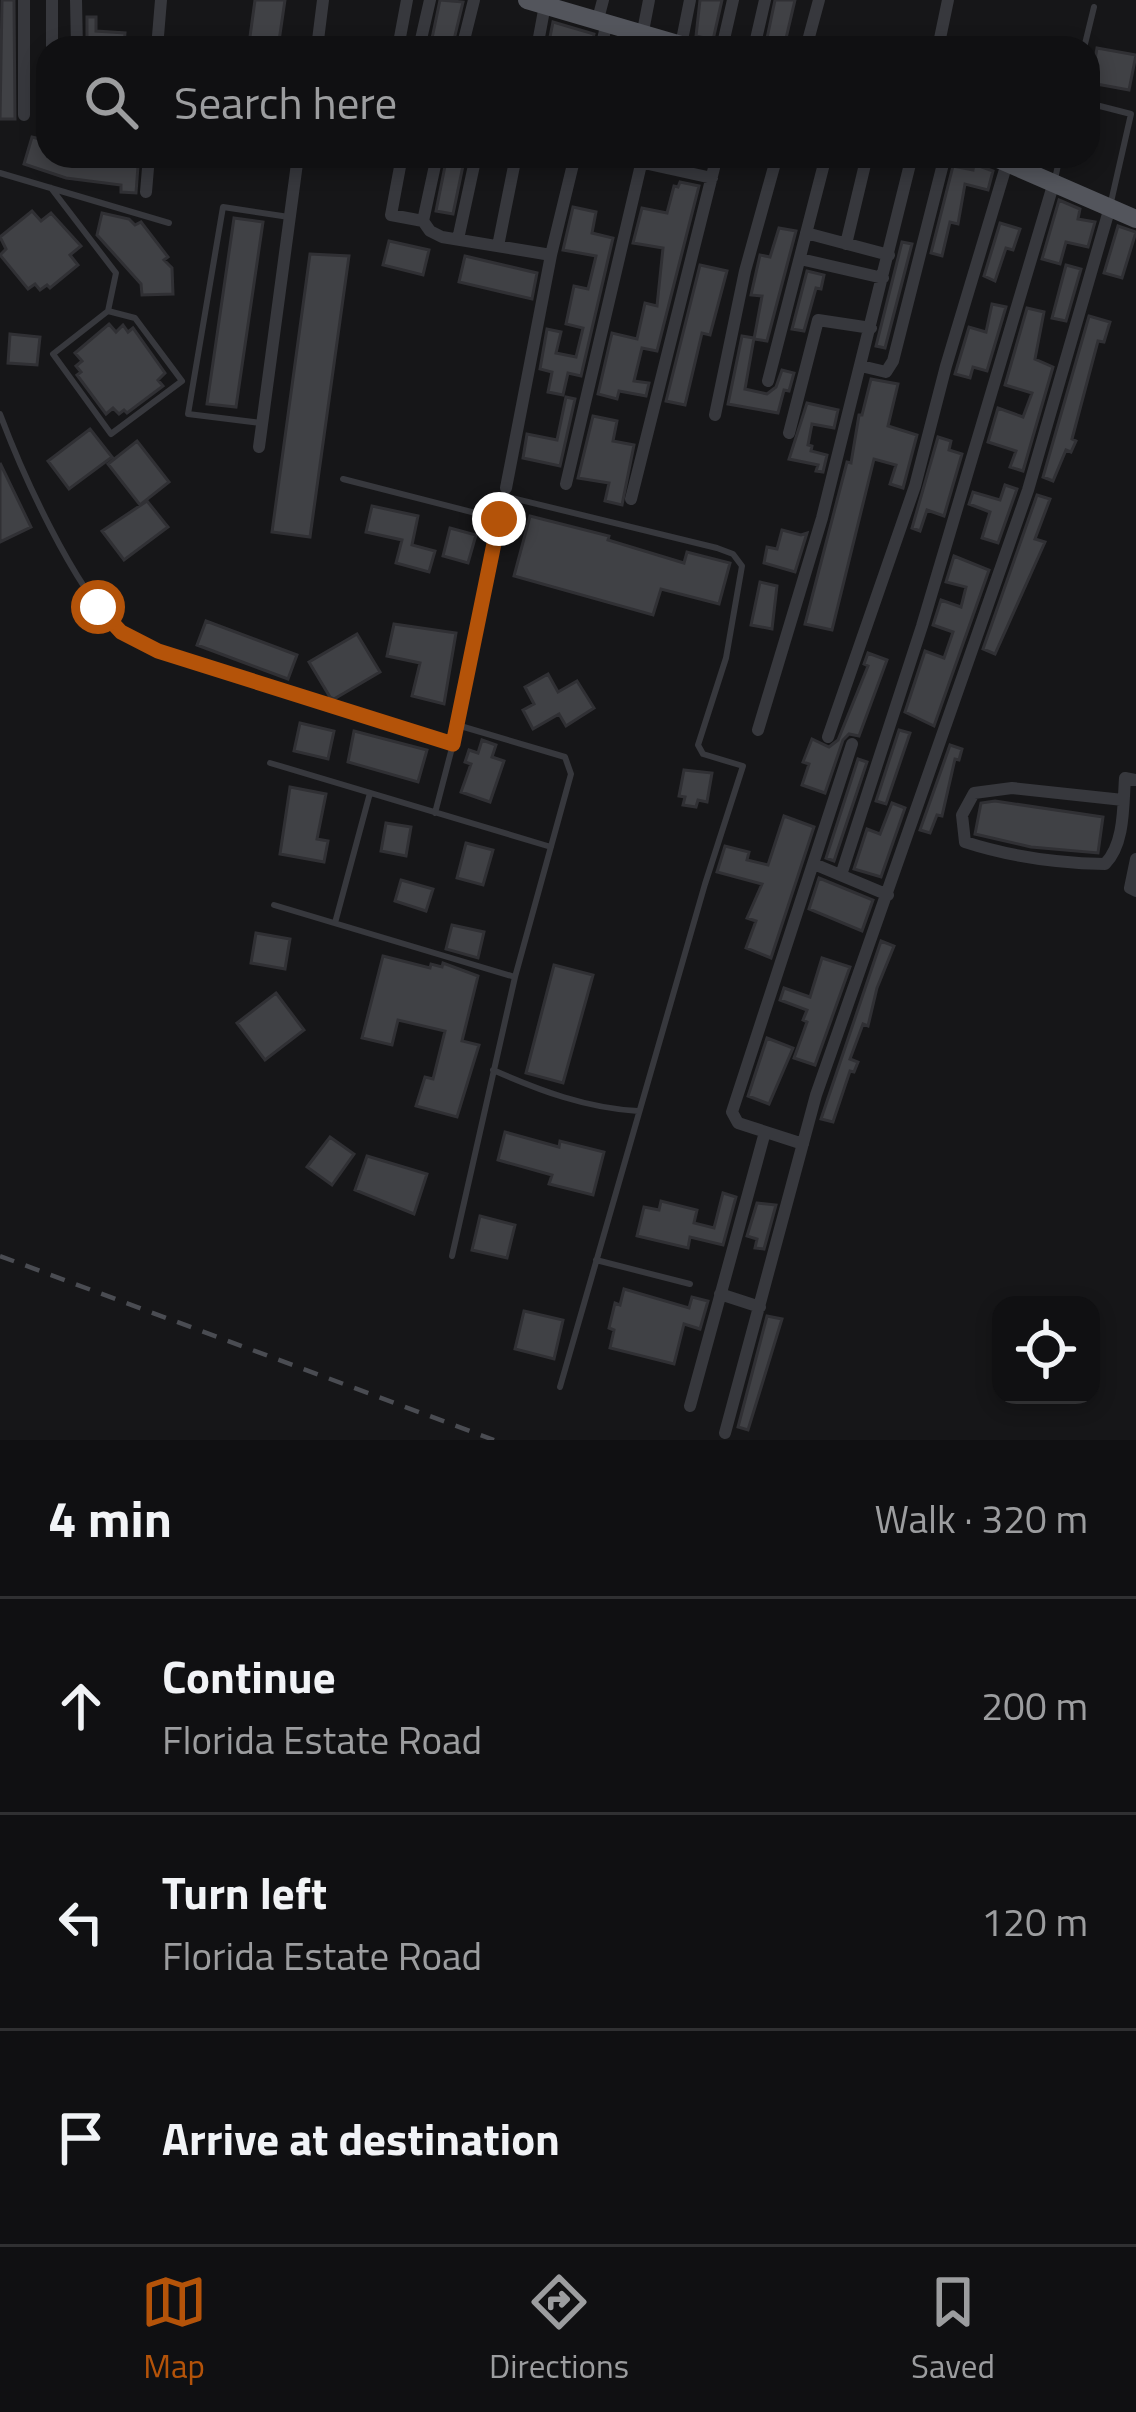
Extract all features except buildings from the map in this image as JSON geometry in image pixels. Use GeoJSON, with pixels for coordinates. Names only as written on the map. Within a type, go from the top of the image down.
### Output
{"type":"FeatureCollection","features":[{"type":"Feature","properties":{"kind":"main road"},"geometry":{"type":"LineString","coordinates":[[551,4],[603,14],[655,36]]}},
{"type":"Feature","properties":{"kind":"main road"},"geometry":{"type":"LineString","coordinates":[[1019,168],[1136,219]]}},
{"type":"Feature","properties":{"kind":"street"},"geometry":{"type":"LineString","coordinates":[[24,0],[24,115]]}},
{"type":"Feature","properties":{"kind":"street"},"geometry":{"type":"LineString","coordinates":[[52,0],[52,36]]}},
{"type":"Feature","properties":{"kind":"street"},"geometry":{"type":"LineString","coordinates":[[76,0],[76,36]]}},
{"type":"Feature","properties":{"kind":"street"},"geometry":{"type":"LineString","coordinates":[[158,36],[161,0]]}},
{"type":"Feature","properties":{"kind":"street"},"geometry":{"type":"LineString","coordinates":[[318,36],[323,0]]}},
{"type":"Feature","properties":{"kind":"street"},"geometry":{"type":"LineString","coordinates":[[400,36],[407,0]]}},
{"type":"Feature","properties":{"kind":"street"},"geometry":{"type":"LineString","coordinates":[[421,36],[430,0]]}},
{"type":"Feature","properties":{"kind":"street"},"geometry":{"type":"LineString","coordinates":[[465,36],[474,0]]}},
{"type":"Feature","properties":{"kind":"street"},"geometry":{"type":"LineString","coordinates":[[643,31],[649,0]]}},
{"type":"Feature","properties":{"kind":"street"},"geometry":{"type":"LineString","coordinates":[[680,36],[690,0]]}},
{"type":"Feature","properties":{"kind":"street"},"geometry":{"type":"LineString","coordinates":[[725,36],[733,0]]}},
{"type":"Feature","properties":{"kind":"street"},"geometry":{"type":"LineString","coordinates":[[757,36],[765,0]]}},
{"type":"Feature","properties":{"kind":"street"},"geometry":{"type":"LineString","coordinates":[[809,36],[819,0]]}},
{"type":"Feature","properties":{"kind":"street"},"geometry":{"type":"LineString","coordinates":[[941,36],[949,0]]}},
{"type":"Feature","properties":{"kind":"street"},"geometry":{"type":"LineString","coordinates":[[541,36],[551,4]]}},
{"type":"Feature","properties":{"kind":"street"},"geometry":{"type":"LineString","coordinates":[[146,192],[148,168]]}},
{"type":"Feature","properties":{"kind":"street"},"geometry":{"type":"LineString","coordinates":[[259,447],[296,168]]}},
{"type":"Feature","properties":{"kind":"street"},"geometry":{"type":"LineString","coordinates":[[401,168],[391,215],[424,221]]}},
{"type":"Feature","properties":{"kind":"street"},"geometry":{"type":"LineString","coordinates":[[435,168],[424,221],[430,231],[551,255]]}},
{"type":"Feature","properties":{"kind":"street"},"geometry":{"type":"LineString","coordinates":[[458,239],[473,168]]}},
{"type":"Feature","properties":{"kind":"street"},"geometry":{"type":"LineString","coordinates":[[498,246],[514,168]]}},
{"type":"Feature","properties":{"kind":"street"},"geometry":{"type":"LineString","coordinates":[[505,492],[572,168]]}},
{"type":"Feature","properties":{"kind":"street"},"geometry":{"type":"LineString","coordinates":[[566,484],[641,168]]}},
{"type":"Feature","properties":{"kind":"street"},"geometry":{"type":"LineString","coordinates":[[676,168],[712,178]]}},
{"type":"Feature","properties":{"kind":"street"},"geometry":{"type":"LineString","coordinates":[[631,499],[714,168]]}},
{"type":"Feature","properties":{"kind":"street"},"geometry":{"type":"LineString","coordinates":[[716,415],[745,272],[774,168]]}},
{"type":"Feature","properties":{"kind":"street"},"geometry":{"type":"LineString","coordinates":[[768,380],[823,168]]}},
{"type":"Feature","properties":{"kind":"street"},"geometry":{"type":"LineString","coordinates":[[847,244],[864,168]]}},
{"type":"Feature","properties":{"kind":"street"},"geometry":{"type":"LineString","coordinates":[[758,730],[822,518],[909,168]]}},
{"type":"Feature","properties":{"kind":"street"},"geometry":{"type":"LineString","coordinates":[[861,366],[886,372],[893,361],[942,168]]}},
{"type":"Feature","properties":{"kind":"street"},"geometry":{"type":"LineString","coordinates":[[828,737],[915,486],[997,168]]}},
{"type":"Feature","properties":{"kind":"street"},"geometry":{"type":"LineString","coordinates":[[841,875],[922,626],[1054,182]]}},
{"type":"Feature","properties":{"kind":"street"},"geometry":{"type":"LineString","coordinates":[[725,1433],[803,1144],[1028,490],[1110,207]]}},
{"type":"Feature","properties":{"kind":"street"},"geometry":{"type":"LineString","coordinates":[[806,233],[890,255]]}},
{"type":"Feature","properties":{"kind":"street"},"geometry":{"type":"LineString","coordinates":[[800,259],[884,278]]}},
{"type":"Feature","properties":{"kind":"street"},"geometry":{"type":"LineString","coordinates":[[789,433],[818,320],[871,328]]}},
{"type":"Feature","properties":{"kind":"street"},"geometry":{"type":"LineString","coordinates":[[803,1144],[738,1123],[732,1112],[852,744]]}},
{"type":"Feature","properties":{"kind":"street"},"geometry":{"type":"LineString","coordinates":[[1124,800],[1012,788],[974,793],[962,815],[965,842],[1064,863],[1106,864],[1115,854],[1124,800],[1125,778],[1136,780]]}},
{"type":"Feature","properties":{"kind":"street"},"geometry":{"type":"LineString","coordinates":[[1136,859],[1130,888],[1136,891]]}},
{"type":"Feature","properties":{"kind":"street"},"geometry":{"type":"LineString","coordinates":[[814,864],[887,895]]}},
{"type":"Feature","properties":{"kind":"street"},"geometry":{"type":"LineString","coordinates":[[690,1406],[765,1132]]}},
{"type":"Feature","properties":{"kind":"street"},"geometry":{"type":"LineString","coordinates":[[719,1294],[760,1306]]}},
{"type":"Feature","properties":{"kind":"lane"},"geometry":{"type":"LineString","coordinates":[[1087,36],[1094,7]]}},
{"type":"Feature","properties":{"kind":"lane"},"geometry":{"type":"LineString","coordinates":[[1100,106],[1131,114],[1110,207]]}},
{"type":"Feature","properties":{"kind":"lane"},"geometry":{"type":"LineString","coordinates":[[1054,182],[1057,168]]}},
{"type":"Feature","properties":{"kind":"lane"},"geometry":{"type":"LineString","coordinates":[[0,173],[169,223]]}},
{"type":"Feature","properties":{"kind":"lane"},"geometry":{"type":"LineString","coordinates":[[51,188],[116,273],[109,311],[52,354],[111,434],[182,382],[135,319],[109,311]]}},
{"type":"Feature","properties":{"kind":"lane"},"geometry":{"type":"LineString","coordinates":[[262,424],[188,415],[223,207],[289,218]]}},
{"type":"Feature","properties":{"kind":"lane"},"geometry":{"type":"LineString","coordinates":[[0,414],[22,474],[98,607],[121,632],[158,651],[453,744]]}},
{"type":"Feature","properties":{"kind":"lane"},"geometry":{"type":"LineString","coordinates":[[343,479],[499,519]]}},
{"type":"Feature","properties":{"kind":"lane"},"geometry":{"type":"LineString","coordinates":[[435,813],[505,492],[733,554],[742,566],[726,658],[698,745],[703,754],[742,766],[560,1387]]}},
{"type":"Feature","properties":{"kind":"lane"},"geometry":{"type":"LineString","coordinates":[[452,1256],[515,977],[571,774],[565,758],[457,725]]}},
{"type":"Feature","properties":{"kind":"lane"},"geometry":{"type":"LineString","coordinates":[[269,763],[551,848]]}},
{"type":"Feature","properties":{"kind":"lane"},"geometry":{"type":"LineString","coordinates":[[335,923],[370,793]]}},
{"type":"Feature","properties":{"kind":"lane"},"geometry":{"type":"LineString","coordinates":[[274,904],[515,977]]}},
{"type":"Feature","properties":{"kind":"lane"},"geometry":{"type":"LineString","coordinates":[[493,1070],[599,1109],[640,1111]]}},
{"type":"Feature","properties":{"kind":"lane"},"geometry":{"type":"LineString","coordinates":[[596,1260],[690,1285]]}},
{"type":"Feature","properties":{"kind":"railway"},"geometry":{"type":"LineString","coordinates":[[0,1256],[494,1440]]}},
{"type":"Feature","properties":{"kind":"route"},"geometry":{"type":"LineString","coordinates":[[98,607],[121,632],[158,651],[453,744],[499,519]]}}]}
